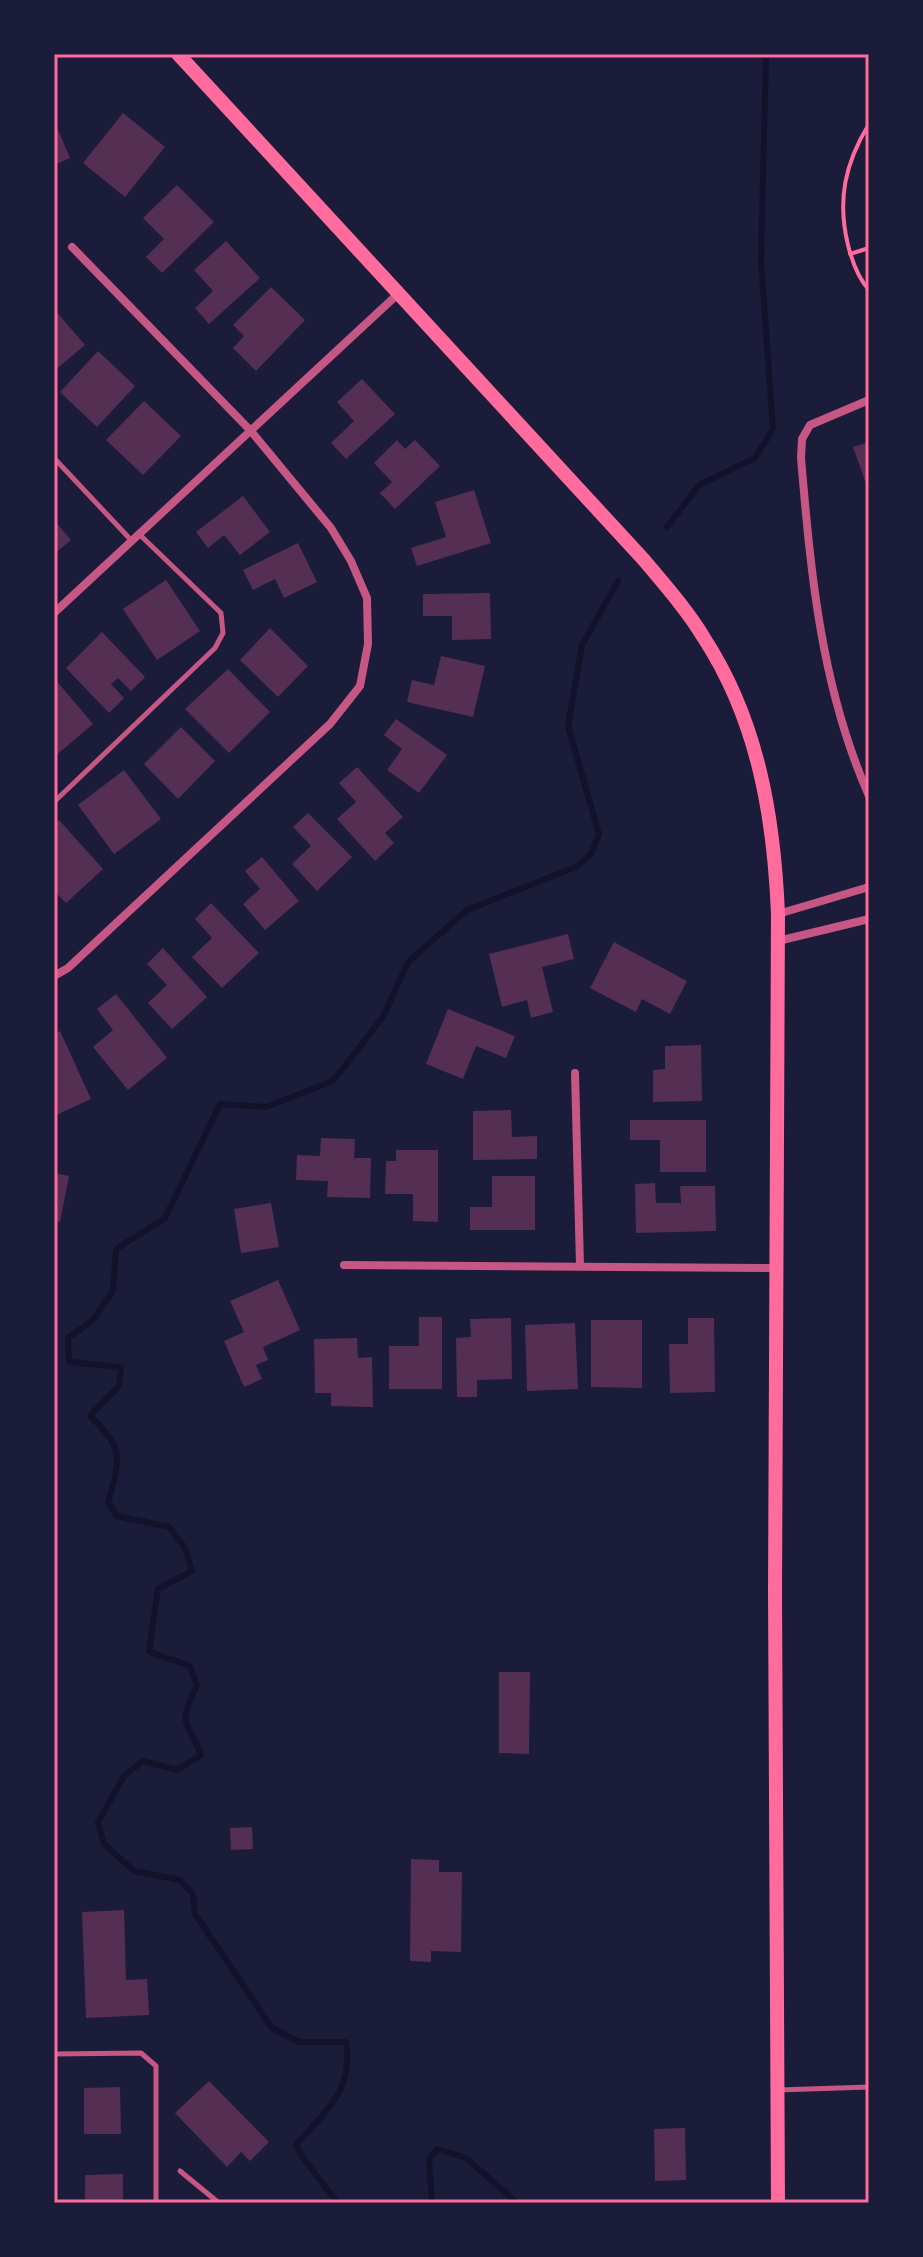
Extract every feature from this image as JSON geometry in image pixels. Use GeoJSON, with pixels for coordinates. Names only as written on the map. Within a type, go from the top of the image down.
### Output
{"type":"FeatureCollection","features":[{"type":"Feature","properties":{"kind":"main road"},"geometry":{"type":"LineString","coordinates":[[178,54],[644,560],[705,639],[742,709],[754,741],[768,809],[778,914],[776,2203]]}},
{"type":"Feature","properties":{"kind":"street"},"geometry":{"type":"LineString","coordinates":[[54,976],[68,968],[330,724],[360,686],[368,644],[367,598],[351,561],[331,528],[250,430],[72,247]]}},
{"type":"Feature","properties":{"kind":"street"},"geometry":{"type":"LineString","coordinates":[[54,613],[399,293]]}},
{"type":"Feature","properties":{"kind":"street"},"geometry":{"type":"LineString","coordinates":[[869,400],[810,425],[804,431],[801,458],[819,630],[835,697],[869,796]]}},
{"type":"Feature","properties":{"kind":"street"},"geometry":{"type":"LineString","coordinates":[[778,914],[869,887]]}},
{"type":"Feature","properties":{"kind":"street"},"geometry":{"type":"LineString","coordinates":[[778,941],[869,919]]}},
{"type":"Feature","properties":{"kind":"street"},"geometry":{"type":"LineString","coordinates":[[575,1073],[580,1265]]}},
{"type":"Feature","properties":{"kind":"street"},"geometry":{"type":"LineString","coordinates":[[344,1265],[776,1268]]}},
{"type":"Feature","properties":{"kind":"lane"},"geometry":{"type":"LineString","coordinates":[[54,458],[134,537],[221,613],[223,633],[215,648],[54,802]]}},
{"type":"Feature","properties":{"kind":"lane"},"geometry":{"type":"LineString","coordinates":[[54,1474],[54,1491]]}},
{"type":"Feature","properties":{"kind":"lane"},"geometry":{"type":"LineString","coordinates":[[54,2054],[141,2053],[156,2066],[156,2203]]}},
{"type":"Feature","properties":{"kind":"lane"},"geometry":{"type":"LineString","coordinates":[[777,2090],[869,2087]]}},
{"type":"Feature","properties":{"kind":"lane"},"geometry":{"type":"LineString","coordinates":[[180,2171],[219,2203]]}},
{"type":"Feature","properties":{"kind":"path"},"geometry":{"type":"LineString","coordinates":[[869,124],[850,160],[843,193],[850,254],[869,290]]}},
{"type":"Feature","properties":{"kind":"path"},"geometry":{"type":"LineString","coordinates":[[850,254],[869,248]]}},
{"type":"Feature","properties":{"kind":"building"},"geometry":{"type":"Polygon","coordinates":[[[123,113],[165,147],[125,197],[83,163],[123,113]]]}},
{"type":"Feature","properties":{"kind":"building"},"geometry":{"type":"Polygon","coordinates":[[[54,120],[70,158],[54,165],[54,120]]]}},
{"type":"Feature","properties":{"kind":"building"},"geometry":{"type":"Polygon","coordinates":[[[177,185],[214,222],[162,273],[146,257],[164,239],[143,218],[177,185]]]}},
{"type":"Feature","properties":{"kind":"building"},"geometry":{"type":"Polygon","coordinates":[[[226,241],[260,278],[209,324],[195,308],[213,291],[194,270],[226,241]]]}},
{"type":"Feature","properties":{"kind":"building"},"geometry":{"type":"Polygon","coordinates":[[[271,287],[305,320],[256,371],[233,348],[244,336],[233,325],[271,287]]]}},
{"type":"Feature","properties":{"kind":"building"},"geometry":{"type":"Polygon","coordinates":[[[54,309],[85,345],[54,371],[54,309]]]}},
{"type":"Feature","properties":{"kind":"building"},"geometry":{"type":"Polygon","coordinates":[[[98,351],[135,386],[97,427],[60,392],[98,351]]]}},
{"type":"Feature","properties":{"kind":"building"},"geometry":{"type":"Polygon","coordinates":[[[362,379],[395,414],[346,459],[331,443],[354,421],[337,402],[362,379]]]}},
{"type":"Feature","properties":{"kind":"building"},"geometry":{"type":"Polygon","coordinates":[[[144,401],[181,436],[143,475],[106,440],[144,401]]]}},
{"type":"Feature","properties":{"kind":"building"},"geometry":{"type":"Polygon","coordinates":[[[397,440],[405,449],[415,440],[440,466],[395,509],[380,493],[392,482],[374,463],[397,440]]]}},
{"type":"Feature","properties":{"kind":"building"},"geometry":{"type":"Polygon","coordinates":[[[869,442],[869,492],[853,447],[869,442]]]}},
{"type":"Feature","properties":{"kind":"building"},"geometry":{"type":"Polygon","coordinates":[[[474,490],[491,543],[417,566],[411,548],[446,537],[435,502],[474,490]]]}},
{"type":"Feature","properties":{"kind":"building"},"geometry":{"type":"Polygon","coordinates":[[[243,496],[270,532],[240,555],[224,535],[208,548],[196,532],[243,496]]]}},
{"type":"Feature","properties":{"kind":"building"},"geometry":{"type":"Polygon","coordinates":[[[54,520],[71,540],[54,554],[54,520]]]}},
{"type":"Feature","properties":{"kind":"building"},"geometry":{"type":"Polygon","coordinates":[[[298,543],[317,582],[284,598],[275,579],[253,590],[243,570],[298,543]]]}},
{"type":"Feature","properties":{"kind":"building"},"geometry":{"type":"Polygon","coordinates":[[[166,580],[200,631],[157,660],[123,609],[166,580]]]}},
{"type":"Feature","properties":{"kind":"building"},"geometry":{"type":"Polygon","coordinates":[[[490,593],[491,639],[452,640],[452,616],[423,616],[423,594],[490,593]]]}},
{"type":"Feature","properties":{"kind":"building"},"geometry":{"type":"Polygon","coordinates":[[[270,628],[308,666],[278,697],[240,660],[270,628]]]}},
{"type":"Feature","properties":{"kind":"building"},"geometry":{"type":"Polygon","coordinates":[[[102,632],[145,677],[131,691],[118,678],[111,684],[124,698],[109,713],[66,668],[102,632]]]}},
{"type":"Feature","properties":{"kind":"building"},"geometry":{"type":"Polygon","coordinates":[[[441,656],[485,666],[473,717],[407,702],[412,680],[434,685],[441,656]]]}},
{"type":"Feature","properties":{"kind":"building"},"geometry":{"type":"Polygon","coordinates":[[[228,669],[270,712],[229,753],[185,709],[228,669]]]}},
{"type":"Feature","properties":{"kind":"building"},"geometry":{"type":"Polygon","coordinates":[[[54,678],[93,724],[54,757],[54,678]]]}},
{"type":"Feature","properties":{"kind":"building"},"geometry":{"type":"Polygon","coordinates":[[[396,719],[447,755],[419,793],[387,770],[402,749],[384,735],[396,719]]]}},
{"type":"Feature","properties":{"kind":"building"},"geometry":{"type":"Polygon","coordinates":[[[181,727],[215,761],[178,799],[144,764],[181,727]]]}},
{"type":"Feature","properties":{"kind":"building"},"geometry":{"type":"Polygon","coordinates":[[[357,767],[403,817],[385,833],[394,843],[375,861],[337,819],[356,802],[339,783],[357,767]]]}},
{"type":"Feature","properties":{"kind":"building"},"geometry":{"type":"Polygon","coordinates":[[[124,770],[161,819],[114,854],[78,805],[124,770]]]}},
{"type":"Feature","properties":{"kind":"building"},"geometry":{"type":"Polygon","coordinates":[[[308,813],[352,857],[317,891],[292,864],[311,846],[293,827],[308,813]]]}},
{"type":"Feature","properties":{"kind":"building"},"geometry":{"type":"Polygon","coordinates":[[[59,820],[103,869],[66,903],[54,891],[54,825],[59,820]]]}},
{"type":"Feature","properties":{"kind":"building"},"geometry":{"type":"Polygon","coordinates":[[[262,857],[299,901],[265,930],[243,904],[260,889],[245,871],[262,857]]]}},
{"type":"Feature","properties":{"kind":"building"},"geometry":{"type":"Polygon","coordinates":[[[211,903],[259,953],[222,988],[192,957],[212,938],[195,919],[211,903]]]}},
{"type":"Feature","properties":{"kind":"building"},"geometry":{"type":"Polygon","coordinates":[[[568,934],[574,959],[542,967],[553,1012],[531,1018],[527,1000],[502,1007],[489,954],[568,934]]]}},
{"type":"Feature","properties":{"kind":"building"},"geometry":{"type":"Polygon","coordinates":[[[614,942],[687,981],[670,1014],[642,999],[636,1012],[590,988],[614,942]]]}},
{"type":"Feature","properties":{"kind":"building"},"geometry":{"type":"Polygon","coordinates":[[[163,948],[207,997],[172,1029],[148,1003],[167,985],[147,964],[163,948]]]}},
{"type":"Feature","properties":{"kind":"building"},"geometry":{"type":"Polygon","coordinates":[[[116,994],[167,1058],[128,1090],[93,1047],[113,1030],[97,1009],[116,994]]]}},
{"type":"Feature","properties":{"kind":"building"},"geometry":{"type":"Polygon","coordinates":[[[448,1009],[515,1036],[506,1058],[476,1046],[463,1079],[426,1064],[448,1009]]]}},
{"type":"Feature","properties":{"kind":"building"},"geometry":{"type":"Polygon","coordinates":[[[60,1031],[91,1099],[54,1116],[54,1034],[60,1031]]]}},
{"type":"Feature","properties":{"kind":"building"},"geometry":{"type":"Polygon","coordinates":[[[701,1045],[702,1101],[653,1102],[653,1070],[665,1069],[665,1046],[701,1045]]]}},
{"type":"Feature","properties":{"kind":"building"},"geometry":{"type":"Polygon","coordinates":[[[511,1110],[512,1137],[537,1136],[537,1159],[473,1160],[473,1111],[511,1110]]]}},
{"type":"Feature","properties":{"kind":"building"},"geometry":{"type":"Polygon","coordinates":[[[630,1120],[706,1120],[706,1172],[660,1172],[660,1140],[630,1140],[630,1120]]]}},
{"type":"Feature","properties":{"kind":"building"},"geometry":{"type":"Polygon","coordinates":[[[321,1138],[355,1139],[354,1158],[371,1158],[370,1198],[327,1197],[328,1181],[296,1180],[297,1155],[320,1156],[321,1138]]]}},
{"type":"Feature","properties":{"kind":"building"},"geometry":{"type":"Polygon","coordinates":[[[396,1150],[438,1150],[438,1222],[413,1221],[413,1194],[385,1194],[386,1161],[396,1161],[396,1150]]]}},
{"type":"Feature","properties":{"kind":"building"},"geometry":{"type":"Polygon","coordinates":[[[54,1173],[69,1176],[60,1222],[54,1221],[54,1173]]]}},
{"type":"Feature","properties":{"kind":"building"},"geometry":{"type":"Polygon","coordinates":[[[492,1176],[535,1176],[535,1230],[470,1230],[470,1207],[492,1207],[492,1176]]]}},
{"type":"Feature","properties":{"kind":"building"},"geometry":{"type":"Polygon","coordinates":[[[655,1183],[656,1203],[681,1203],[680,1186],[715,1186],[716,1231],[636,1233],[635,1184],[655,1183]]]}},
{"type":"Feature","properties":{"kind":"building"},"geometry":{"type":"Polygon","coordinates":[[[271,1203],[279,1247],[241,1253],[234,1209],[271,1203]]]}},
{"type":"Feature","properties":{"kind":"building"},"geometry":{"type":"Polygon","coordinates":[[[278,1280],[300,1330],[263,1347],[268,1360],[256,1365],[262,1379],[244,1387],[224,1341],[244,1332],[230,1301],[278,1280]]]}},
{"type":"Feature","properties":{"kind":"building"},"geometry":{"type":"Polygon","coordinates":[[[419,1317],[442,1317],[442,1389],[389,1389],[389,1346],[419,1346],[419,1317]]]}},
{"type":"Feature","properties":{"kind":"building"},"geometry":{"type":"Polygon","coordinates":[[[511,1318],[512,1379],[477,1380],[477,1397],[457,1397],[456,1338],[471,1337],[470,1319],[511,1318]]]}},
{"type":"Feature","properties":{"kind":"building"},"geometry":{"type":"Polygon","coordinates":[[[688,1318],[714,1318],[715,1392],[670,1393],[669,1344],[688,1344],[688,1318]]]}},
{"type":"Feature","properties":{"kind":"building"},"geometry":{"type":"Polygon","coordinates":[[[591,1320],[642,1320],[642,1388],[591,1387],[591,1320]]]}},
{"type":"Feature","properties":{"kind":"building"},"geometry":{"type":"Polygon","coordinates":[[[575,1323],[578,1389],[527,1391],[525,1325],[575,1323]]]}},
{"type":"Feature","properties":{"kind":"building"},"geometry":{"type":"Polygon","coordinates":[[[357,1338],[358,1358],[372,1357],[373,1407],[331,1406],[331,1393],[315,1393],[314,1339],[357,1338]]]}},
{"type":"Feature","properties":{"kind":"building"},"geometry":{"type":"Polygon","coordinates":[[[499,1672],[530,1672],[529,1754],[499,1753],[499,1672]]]}},
{"type":"Feature","properties":{"kind":"building"},"geometry":{"type":"Polygon","coordinates":[[[252,1827],[253,1849],[231,1850],[230,1828],[252,1827]]]}},
{"type":"Feature","properties":{"kind":"building"},"geometry":{"type":"Polygon","coordinates":[[[411,1859],[439,1860],[439,1872],[462,1872],[461,1952],[431,1951],[431,1962],[410,1961],[411,1859]]]}},
{"type":"Feature","properties":{"kind":"building"},"geometry":{"type":"Polygon","coordinates":[[[124,1910],[126,1980],[147,1979],[149,2015],[86,2018],[82,1912],[124,1910]]]}},
{"type":"Feature","properties":{"kind":"building"},"geometry":{"type":"Polygon","coordinates":[[[209,2081],[269,2142],[250,2161],[241,2152],[227,2167],[175,2113],[209,2081]]]}},
{"type":"Feature","properties":{"kind":"building"},"geometry":{"type":"Polygon","coordinates":[[[120,2087],[121,2134],[84,2134],[84,2088],[120,2087]]]}},
{"type":"Feature","properties":{"kind":"building"},"geometry":{"type":"Polygon","coordinates":[[[685,2128],[686,2180],[655,2181],[654,2129],[685,2128]]]}},
{"type":"Feature","properties":{"kind":"building"},"geometry":{"type":"Polygon","coordinates":[[[123,2174],[123,2202],[85,2203],[85,2175],[123,2174]]]}},
{"type":"Feature","properties":{"kind":"waterway"},"geometry":{"type":"LineString","coordinates":[[667,527],[699,485],[755,458],[773,429],[761,260],[766,54]]}},
{"type":"Feature","properties":{"kind":"waterway"},"geometry":{"type":"LineString","coordinates":[[342,2203],[337,2202],[296,2145],[327,2110],[342,2087],[346,2074],[346,2042],[299,2042],[272,2028],[195,1914],[193,1894],[180,1880],[134,1871],[104,1844],[98,1822],[124,1776],[143,1761],[177,1770],[201,1755],[186,1722],[187,1708],[197,1685],[190,1666],[149,1651],[158,1589],[192,1571],[185,1548],[169,1527],[117,1516],[108,1503],[117,1455],[109,1437],[90,1416],[119,1386],[121,1368],[69,1361],[68,1338],[92,1321],[113,1291],[116,1249],[165,1218],[220,1104],[266,1107],[333,1081],[383,1017],[408,962],[467,910],[576,867],[591,854],[599,834],[568,726],[582,645],[618,581]]}},
{"type":"Feature","properties":{"kind":"waterway"},"geometry":{"type":"LineString","coordinates":[[432,2203],[429,2159],[437,2149],[466,2158],[517,2203]]}}]}
